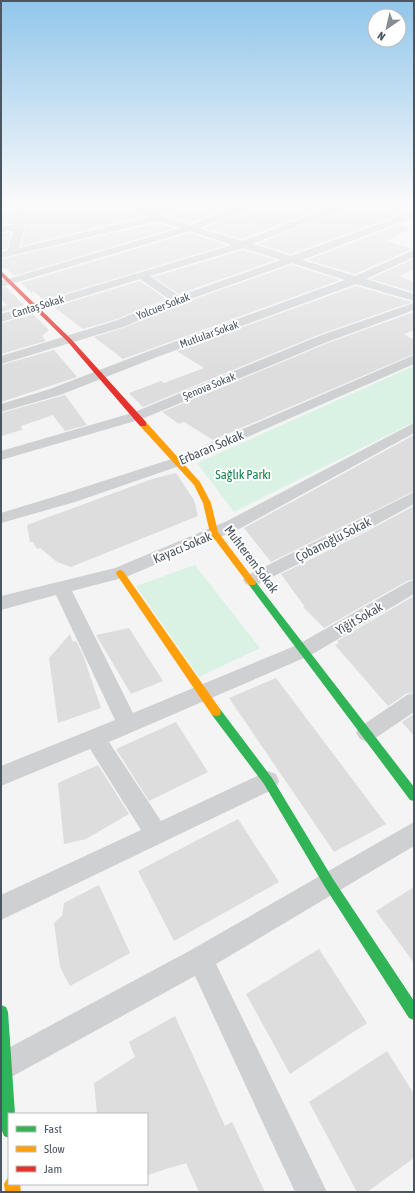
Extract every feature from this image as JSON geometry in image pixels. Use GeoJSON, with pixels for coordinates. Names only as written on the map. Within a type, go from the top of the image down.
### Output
{"type":"FeatureCollection","features":[{"type":"Feature","properties":{"kind":"street"},"geometry":{"type":"LineString","coordinates":[[5,283],[84,260]]}},
{"type":"Feature","properties":{"kind":"street","name":"Cantaş Sokak"},"geometry":{"type":"LineString","coordinates":[[1,318],[193,260]]}},
{"type":"Feature","properties":{"kind":"street"},"geometry":{"type":"LineString","coordinates":[[291,260],[414,298]]}},
{"type":"Feature","properties":{"kind":"street","name":"Yolcuer Sokak"},"geometry":{"type":"LineString","coordinates":[[1,360],[119,324],[178,300],[291,260]]}},
{"type":"Feature","properties":{"kind":"street","name":"Mutlular Sokak"},"geometry":{"type":"LineString","coordinates":[[1,408],[55,392],[101,375],[153,354],[356,280],[400,260]]}},
{"type":"Feature","properties":{"kind":"street","name":"Muhterem Sokak"},"geometry":{"type":"LineString","coordinates":[[1,273],[5,283],[34,307],[69,340],[197,484],[207,503],[214,533],[252,580],[414,796]]}},
{"type":"Feature","properties":{"kind":"street"},"geometry":{"type":"LineString","coordinates":[[142,276],[178,300]]}},
{"type":"Feature","properties":{"kind":"street","name":"Şenova Sokak"},"geometry":{"type":"LineString","coordinates":[[1,456],[137,416],[323,339],[414,306]]}},
{"type":"Feature","properties":{"kind":"street","name":"Erbaran Sokak"},"geometry":{"type":"LineString","coordinates":[[1,518],[69,498],[176,462],[414,359]]}},
{"type":"Feature","properties":{"kind":"street","name":"Kayacı Sokak"},"geometry":{"type":"LineString","coordinates":[[1,603],[120,573],[214,533],[240,521],[414,427]]}},
{"type":"Feature","properties":{"kind":"street","name":"Çobanoğlu Sokak"},"geometry":{"type":"LineString","coordinates":[[252,580],[414,497]]}},
{"type":"Feature","properties":{"kind":"street"},"geometry":{"type":"LineString","coordinates":[[120,573],[203,694],[268,781],[329,883],[414,1013]]}},
{"type":"Feature","properties":{"kind":"street","name":"Yiğit Sokak"},"geometry":{"type":"LineString","coordinates":[[1,776],[203,694],[304,650],[414,586]]}},
{"type":"Feature","properties":{"kind":"street"},"geometry":{"type":"LineString","coordinates":[[61,588],[128,725]]}},
{"type":"Feature","properties":{"kind":"street"},"geometry":{"type":"LineString","coordinates":[[367,733],[414,701]]}},
{"type":"Feature","properties":{"kind":"street"},"geometry":{"type":"LineString","coordinates":[[95,738],[156,834]]}},
{"type":"Feature","properties":{"kind":"street"},"geometry":{"type":"LineString","coordinates":[[1,908],[268,781]]}},
{"type":"Feature","properties":{"kind":"street"},"geometry":{"type":"LineString","coordinates":[[5,1065],[200,959],[414,833]]}},
{"type":"Feature","properties":{"kind":"street"},"geometry":{"type":"LineString","coordinates":[[200,959],[311,1192]]}},
{"type":"Feature","properties":{"kind":"street"},"geometry":{"type":"LineString","coordinates":[[1,1012],[8,1114]]}},
{"type":"Feature","properties":{"kind":"green space","name":"Sağlık Parkı"},"geometry":{"type":"Polygon","coordinates":[[[414,366],[414,422],[234,512],[197,463],[414,366]]]}},
{"type":"Feature","properties":{"kind":"green space"},"geometry":{"type":"Polygon","coordinates":[[[195,565],[260,648],[199,677],[136,586],[195,565]]]}},
{"type":"Feature","properties":{"kind":"building"},"geometry":{"type":"Polygon","coordinates":[[[1,260],[69,260],[14,276],[7,269],[1,268],[1,260]]]}},
{"type":"Feature","properties":{"kind":"building"},"geometry":{"type":"Polygon","coordinates":[[[100,260],[178,260],[44,300],[33,291],[32,292],[34,295],[21,283],[100,260]]]}},
{"type":"Feature","properties":{"kind":"building"},"geometry":{"type":"Polygon","coordinates":[[[211,260],[276,260],[179,294],[153,277],[211,260]]]}},
{"type":"Feature","properties":{"kind":"building"},"geometry":{"type":"Polygon","coordinates":[[[308,260],[388,260],[355,274],[308,260]]]}},
{"type":"Feature","properties":{"kind":"building"},"geometry":{"type":"Polygon","coordinates":[[[413,260],[414,269],[399,276],[414,282],[414,292],[370,279],[413,260]]]}},
{"type":"Feature","properties":{"kind":"building"},"geometry":{"type":"Polygon","coordinates":[[[292,265],[340,280],[123,359],[94,337],[123,328],[183,303],[292,265]]]}},
{"type":"Feature","properties":{"kind":"building"},"geometry":{"type":"Polygon","coordinates":[[[140,281],[166,299],[114,320],[83,329],[54,307],[140,281]]]}},
{"type":"Feature","properties":{"kind":"building"},"geometry":{"type":"Polygon","coordinates":[[[356,286],[412,302],[318,335],[143,407],[129,393],[161,381],[164,383],[204,368],[177,351],[356,286]]]}},
{"type":"Feature","properties":{"kind":"building"},"geometry":{"type":"Polygon","coordinates":[[[6,287],[24,305],[1,312],[1,307],[7,305],[1,300],[1,288],[6,287]]]}},
{"type":"Feature","properties":{"kind":"building"},"geometry":{"type":"Polygon","coordinates":[[[414,312],[414,330],[404,334],[414,340],[414,354],[213,440],[184,422],[179,424],[162,412],[328,343],[414,312]]]}},
{"type":"Feature","properties":{"kind":"building"},"geometry":{"type":"Polygon","coordinates":[[[33,314],[49,330],[42,336],[46,341],[1,354],[1,323],[33,314]]]}},
{"type":"Feature","properties":{"kind":"building"},"geometry":{"type":"Polygon","coordinates":[[[54,350],[77,377],[1,402],[1,365],[54,350]]]}},
{"type":"Feature","properties":{"kind":"building"},"geometry":{"type":"Polygon","coordinates":[[[65,395],[87,425],[65,431],[53,415],[21,426],[22,430],[1,436],[1,413],[65,395]]]}},
{"type":"Feature","properties":{"kind":"building"},"geometry":{"type":"Polygon","coordinates":[[[414,435],[414,491],[271,562],[244,528],[414,435]]]}},
{"type":"Feature","properties":{"kind":"building"},"geometry":{"type":"Polygon","coordinates":[[[176,473],[194,500],[198,516],[71,567],[57,562],[40,548],[37,549],[33,542],[30,542],[27,525],[152,479],[176,473]]]}},
{"type":"Feature","properties":{"kind":"building"},"geometry":{"type":"Polygon","coordinates":[[[414,506],[414,579],[407,581],[324,628],[303,607],[305,607],[281,574],[364,533],[414,506]]]}},
{"type":"Feature","properties":{"kind":"building"},"geometry":{"type":"Polygon","coordinates":[[[414,596],[414,692],[406,694],[388,706],[335,645],[339,643],[337,641],[414,596]]]}},
{"type":"Feature","properties":{"kind":"building"},"geometry":{"type":"Polygon","coordinates":[[[129,628],[163,681],[131,694],[96,635],[129,628]]]}},
{"type":"Feature","properties":{"kind":"building"},"geometry":{"type":"Polygon","coordinates":[[[70,634],[73,642],[76,641],[83,655],[101,708],[58,723],[49,658],[70,634]]]}},
{"type":"Feature","properties":{"kind":"building"},"geometry":{"type":"Polygon","coordinates":[[[276,678],[386,824],[334,852],[229,698],[276,678]]]}},
{"type":"Feature","properties":{"kind":"building"},"geometry":{"type":"Polygon","coordinates":[[[414,714],[414,736],[402,722],[414,714]]]}},
{"type":"Feature","properties":{"kind":"building"},"geometry":{"type":"Polygon","coordinates":[[[176,722],[208,772],[149,801],[116,749],[176,722]]]}},
{"type":"Feature","properties":{"kind":"building"},"geometry":{"type":"Polygon","coordinates":[[[98,765],[129,814],[86,839],[64,844],[58,783],[98,765]]]}},
{"type":"Feature","properties":{"kind":"building"},"geometry":{"type":"Polygon","coordinates":[[[238,819],[279,882],[174,941],[138,871],[238,819]]]}},
{"type":"Feature","properties":{"kind":"building"},"geometry":{"type":"Polygon","coordinates":[[[99,885],[130,953],[70,986],[60,967],[54,923],[62,916],[64,903],[99,885]]]}},
{"type":"Feature","properties":{"kind":"building"},"geometry":{"type":"Polygon","coordinates":[[[414,887],[414,963],[376,911],[414,887]]]}},
{"type":"Feature","properties":{"kind":"building"},"geometry":{"type":"Polygon","coordinates":[[[319,949],[367,1023],[290,1074],[246,994],[319,949]]]}},
{"type":"Feature","properties":{"kind":"building"},"geometry":{"type":"Polygon","coordinates":[[[175,1016],[225,1126],[232,1122],[265,1192],[199,1192],[186,1163],[148,1175],[148,1113],[97,1113],[94,1083],[135,1057],[129,1042],[175,1016]]]}},
{"type":"Feature","properties":{"kind":"building"},"geometry":{"type":"Polygon","coordinates":[[[387,1051],[414,1094],[414,1158],[367,1192],[357,1192],[309,1102],[387,1051]]]}},
{"type":"Feature","properties":{"kind":"traffic: fast"},"geometry":{"type":"LineString","coordinates":[[252,583],[414,796]]}},
{"type":"Feature","properties":{"kind":"traffic: fast"},"geometry":{"type":"LineString","coordinates":[[216,712],[268,781],[329,883],[414,1013]]}},
{"type":"Feature","properties":{"kind":"traffic: fast"},"geometry":{"type":"LineString","coordinates":[[1,1012],[8,1116]]}},
{"type":"Feature","properties":{"kind":"traffic: slow"},"geometry":{"type":"LineString","coordinates":[[143,424],[197,484],[207,503],[214,533],[252,583]]}},
{"type":"Feature","properties":{"kind":"traffic: slow"},"geometry":{"type":"LineString","coordinates":[[120,573],[216,712]]}},
{"type":"Feature","properties":{"kind":"traffic: slow"},"geometry":{"type":"LineString","coordinates":[[12,1185],[13,1192]]}},
{"type":"Feature","properties":{"kind":"traffic: jam"},"geometry":{"type":"LineString","coordinates":[[1,273],[69,340],[143,424]]}}]}
